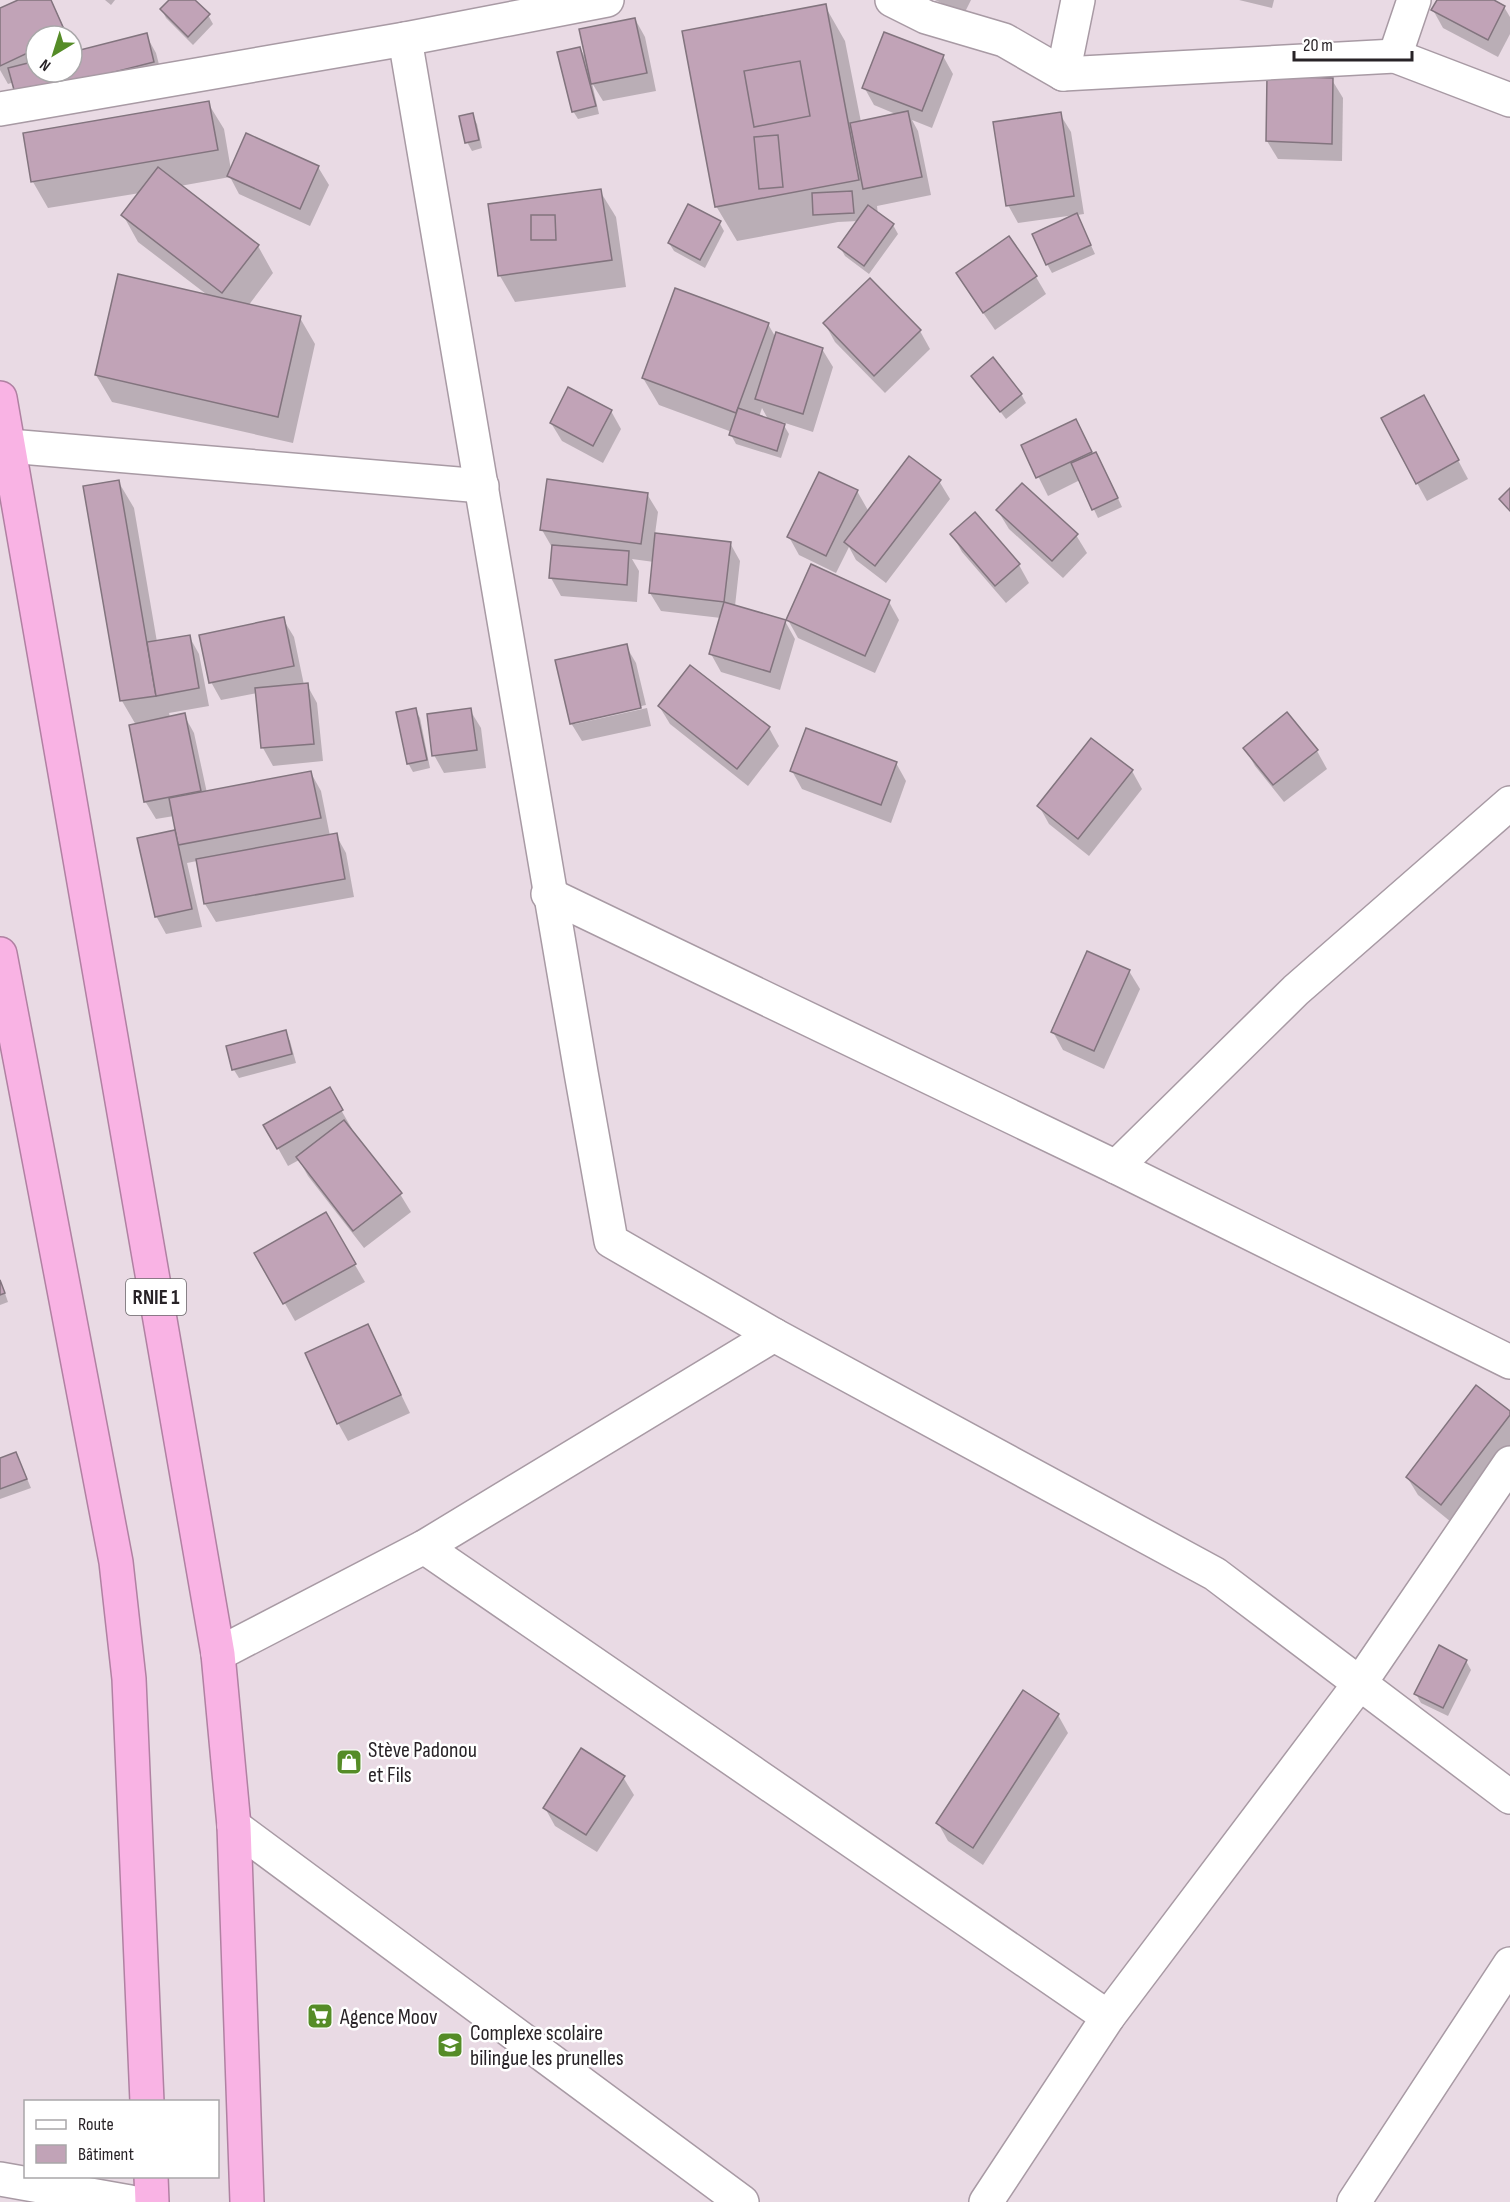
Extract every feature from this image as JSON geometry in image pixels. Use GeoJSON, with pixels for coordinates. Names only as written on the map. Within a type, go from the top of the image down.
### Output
{"type":"FeatureCollection","features":[{"type":"Feature","properties":{"kind":"highway","name":"RNIE 1"},"geometry":{"type":"LineString","coordinates":[[0,398],[218,1654],[234,1826],[247,2202]]}},
{"type":"Feature","properties":{"kind":"highway"},"geometry":{"type":"LineString","coordinates":[[0,954],[116,1562],[129,1679],[147,2100]]}},
{"type":"Feature","properties":{"kind":"highway"},"geometry":{"type":"LineString","coordinates":[[151,2178],[152,2202]]}},
{"type":"Feature","properties":{"kind":"street"},"geometry":{"type":"LineString","coordinates":[[0,109],[405,39],[607,0]]}},
{"type":"Feature","properties":{"kind":"street"},"geometry":{"type":"LineString","coordinates":[[892,0],[926,17],[1004,40],[1063,74],[1395,56],[1510,100]]}},
{"type":"Feature","properties":{"kind":"street"},"geometry":{"type":"LineString","coordinates":[[1063,74],[1078,0]]}},
{"type":"Feature","properties":{"kind":"street"},"geometry":{"type":"LineString","coordinates":[[1395,56],[1414,0]]}},
{"type":"Feature","properties":{"kind":"street"},"geometry":{"type":"LineString","coordinates":[[405,39],[482,486],[548,894],[611,1241],[774,1335],[1215,1574],[1510,1797]]}},
{"type":"Feature","properties":{"kind":"street"},"geometry":{"type":"LineString","coordinates":[[9,446],[482,486]]}},
{"type":"Feature","properties":{"kind":"street"},"geometry":{"type":"LineString","coordinates":[[1116,1167],[1296,990],[1510,803]]}},
{"type":"Feature","properties":{"kind":"street"},"geometry":{"type":"LineString","coordinates":[[548,894],[1116,1167],[1510,1362]]}},
{"type":"Feature","properties":{"kind":"street"},"geometry":{"type":"LineString","coordinates":[[218,1654],[424,1547],[774,1335]]}},
{"type":"Feature","properties":{"kind":"street"},"geometry":{"type":"LineString","coordinates":[[986,2202],[1108,2017],[1360,1683],[1510,1463]]}},
{"type":"Feature","properties":{"kind":"street"},"geometry":{"type":"LineString","coordinates":[[424,1547],[1108,2017]]}},
{"type":"Feature","properties":{"kind":"street"},"geometry":{"type":"LineString","coordinates":[[234,1826],[742,2202]]}},
{"type":"Feature","properties":{"kind":"street"},"geometry":{"type":"LineString","coordinates":[[1354,2202],[1510,1964]]}},
{"type":"Feature","properties":{"kind":"street"},"geometry":{"type":"LineString","coordinates":[[0,2179],[129,2202]]}},
{"type":"Feature","properties":{"kind":"building"},"geometry":{"type":"Polygon","coordinates":[[[18,0],[51,0],[62,24],[24,24],[24,55],[0,66],[0,8],[18,0]]]}},
{"type":"Feature","properties":{"kind":"building"},"geometry":{"type":"Polygon","coordinates":[[[169,0],[195,0],[210,14],[188,37],[160,9],[169,0]]]}},
{"type":"Feature","properties":{"kind":"building"},"geometry":{"type":"Polygon","coordinates":[[[1437,0],[1494,0],[1505,6],[1488,40],[1431,10],[1437,0]]]}},
{"type":"Feature","properties":{"kind":"building"},"geometry":{"type":"Polygon","coordinates":[[[826,4],[859,180],[715,207],[682,31],[826,4]]]}},
{"type":"Feature","properties":{"kind":"building"},"geometry":{"type":"Polygon","coordinates":[[[635,18],[647,73],[591,84],[579,29],[635,18]]]}},
{"type":"Feature","properties":{"kind":"building"},"geometry":{"type":"Polygon","coordinates":[[[884,32],[944,55],[922,111],[862,88],[884,32]]]}},
{"type":"Feature","properties":{"kind":"building"},"geometry":{"type":"Polygon","coordinates":[[[147,33],[154,62],[84,80],[84,49],[147,33]]]}},
{"type":"Feature","properties":{"kind":"building"},"geometry":{"type":"Polygon","coordinates":[[[580,47],[596,106],[572,112],[557,52],[580,47]]]}},
{"type":"Feature","properties":{"kind":"building"},"geometry":{"type":"Polygon","coordinates":[[[800,61],[810,116],[754,127],[744,71],[800,61]]]}},
{"type":"Feature","properties":{"kind":"building"},"geometry":{"type":"Polygon","coordinates":[[[24,64],[24,84],[67,84],[16,97],[8,68],[24,64]]]}},
{"type":"Feature","properties":{"kind":"building"},"geometry":{"type":"Polygon","coordinates":[[[1267,76],[1333,78],[1332,144],[1266,141],[1267,76]]]}},
{"type":"Feature","properties":{"kind":"building"},"geometry":{"type":"Polygon","coordinates":[[[209,101],[218,150],[31,182],[23,133],[209,101]]]}},
{"type":"Feature","properties":{"kind":"building"},"geometry":{"type":"Polygon","coordinates":[[[908,111],[922,177],[863,189],[850,123],[908,111]]]}},
{"type":"Feature","properties":{"kind":"building"},"geometry":{"type":"Polygon","coordinates":[[[1061,112],[1074,196],[1006,206],[993,122],[1061,112]]]}},
{"type":"Feature","properties":{"kind":"building"},"geometry":{"type":"Polygon","coordinates":[[[473,113],[479,140],[465,143],[459,116],[473,113]]]}},
{"type":"Feature","properties":{"kind":"building"},"geometry":{"type":"Polygon","coordinates":[[[246,133],[319,166],[300,209],[227,176],[246,133]]]}},
{"type":"Feature","properties":{"kind":"building"},"geometry":{"type":"Polygon","coordinates":[[[778,135],[783,187],[759,189],[754,137],[778,135]]]}},
{"type":"Feature","properties":{"kind":"building"},"geometry":{"type":"Polygon","coordinates":[[[158,167],[259,245],[222,293],[121,215],[158,167]]]}},
{"type":"Feature","properties":{"kind":"building"},"geometry":{"type":"Polygon","coordinates":[[[601,189],[612,260],[498,276],[488,204],[601,189]]]}},
{"type":"Feature","properties":{"kind":"building"},"geometry":{"type":"Polygon","coordinates":[[[852,191],[854,213],[813,215],[812,193],[852,191]]]}},
{"type":"Feature","properties":{"kind":"building"},"geometry":{"type":"Polygon","coordinates":[[[688,204],[721,221],[700,260],[668,243],[688,204]]]}},
{"type":"Feature","properties":{"kind":"building"},"geometry":{"type":"Polygon","coordinates":[[[868,205],[894,224],[864,266],[838,247],[868,205]]]}},
{"type":"Feature","properties":{"kind":"building"},"geometry":{"type":"Polygon","coordinates":[[[1077,213],[1091,245],[1046,265],[1032,234],[1077,213]]]}},
{"type":"Feature","properties":{"kind":"building"},"geometry":{"type":"Polygon","coordinates":[[[531,215],[555,215],[556,240],[531,240],[531,215]]]}},
{"type":"Feature","properties":{"kind":"building"},"geometry":{"type":"Polygon","coordinates":[[[1009,236],[1037,276],[983,313],[956,273],[1009,236]]]}},
{"type":"Feature","properties":{"kind":"building"},"geometry":{"type":"Polygon","coordinates":[[[118,274],[301,316],[278,417],[95,375],[118,274]]]}},
{"type":"Feature","properties":{"kind":"building"},"geometry":{"type":"Polygon","coordinates":[[[870,278],[921,330],[874,376],[823,323],[870,278]]]}},
{"type":"Feature","properties":{"kind":"building"},"geometry":{"type":"Polygon","coordinates":[[[675,288],[769,323],[736,413],[642,378],[675,288]]]}},
{"type":"Feature","properties":{"kind":"building"},"geometry":{"type":"Polygon","coordinates":[[[776,332],[823,348],[803,414],[755,399],[776,332]]]}},
{"type":"Feature","properties":{"kind":"building"},"geometry":{"type":"Polygon","coordinates":[[[993,357],[1022,394],[1000,412],[971,376],[993,357]]]}},
{"type":"Feature","properties":{"kind":"building"},"geometry":{"type":"Polygon","coordinates":[[[568,387],[612,410],[593,446],[550,423],[568,387]]]}},
{"type":"Feature","properties":{"kind":"building"},"geometry":{"type":"Polygon","coordinates":[[[1424,395],[1459,460],[1416,484],[1381,418],[1424,395]]]}},
{"type":"Feature","properties":{"kind":"building"},"geometry":{"type":"Polygon","coordinates":[[[738,408],[785,424],[777,451],[729,435],[738,408]]]}},
{"type":"Feature","properties":{"kind":"building"},"geometry":{"type":"Polygon","coordinates":[[[1076,419],[1092,452],[1036,478],[1021,445],[1076,419]]]}},
{"type":"Feature","properties":{"kind":"building"},"geometry":{"type":"Polygon","coordinates":[[[1096,452],[1118,498],[1092,510],[1071,463],[1096,452]]]}},
{"type":"Feature","properties":{"kind":"building"},"geometry":{"type":"Polygon","coordinates":[[[909,456],[941,480],[875,566],[844,542],[909,456]]]}},
{"type":"Feature","properties":{"kind":"building"},"geometry":{"type":"Polygon","coordinates":[[[819,472],[858,490],[826,556],[787,537],[819,472]]]}},
{"type":"Feature","properties":{"kind":"building"},"geometry":{"type":"Polygon","coordinates":[[[547,479],[648,493],[641,544],[540,530],[547,479]]]}},
{"type":"Feature","properties":{"kind":"building"},"geometry":{"type":"Polygon","coordinates":[[[119,480],[156,696],[120,701],[83,486],[119,480]]]}},
{"type":"Feature","properties":{"kind":"building"},"geometry":{"type":"Polygon","coordinates":[[[1022,483],[1078,534],[1052,561],[996,510],[1022,483]]]}},
{"type":"Feature","properties":{"kind":"building"},"geometry":{"type":"Polygon","coordinates":[[[1510,488],[1510,511],[1499,499],[1510,488]]]}},
{"type":"Feature","properties":{"kind":"building"},"geometry":{"type":"Polygon","coordinates":[[[975,512],[1020,564],[995,586],[950,534],[975,512]]]}},
{"type":"Feature","properties":{"kind":"building"},"geometry":{"type":"Polygon","coordinates":[[[655,533],[731,542],[724,602],[649,593],[655,533]]]}},
{"type":"Feature","properties":{"kind":"building"},"geometry":{"type":"Polygon","coordinates":[[[552,545],[629,551],[627,585],[549,578],[552,545]]]}},
{"type":"Feature","properties":{"kind":"building"},"geometry":{"type":"Polygon","coordinates":[[[811,564],[890,600],[865,656],[786,620],[811,564]]]}},
{"type":"Feature","properties":{"kind":"building"},"geometry":{"type":"Polygon","coordinates":[[[724,602],[786,620],[770,672],[709,654],[724,602]]]}},
{"type":"Feature","properties":{"kind":"building"},"geometry":{"type":"Polygon","coordinates":[[[284,617],[294,666],[209,683],[199,635],[284,617]]]}},
{"type":"Feature","properties":{"kind":"building"},"geometry":{"type":"Polygon","coordinates":[[[190,635],[199,688],[156,696],[147,642],[190,635]]]}},
{"type":"Feature","properties":{"kind":"building"},"geometry":{"type":"Polygon","coordinates":[[[627,644],[641,708],[570,724],[555,660],[627,644]]]}},
{"type":"Feature","properties":{"kind":"building"},"geometry":{"type":"Polygon","coordinates":[[[690,665],[770,727],[737,769],[658,706],[690,665]]]}},
{"type":"Feature","properties":{"kind":"building"},"geometry":{"type":"Polygon","coordinates":[[[308,683],[314,744],[261,748],[255,688],[308,683]]]}},
{"type":"Feature","properties":{"kind":"building"},"geometry":{"type":"Polygon","coordinates":[[[416,708],[427,760],[407,764],[396,712],[416,708]]]}},
{"type":"Feature","properties":{"kind":"building"},"geometry":{"type":"Polygon","coordinates":[[[471,708],[477,750],[432,756],[427,714],[471,708]]]}},
{"type":"Feature","properties":{"kind":"building"},"geometry":{"type":"Polygon","coordinates":[[[1287,712],[1318,750],[1273,785],[1243,748],[1287,712]]]}},
{"type":"Feature","properties":{"kind":"building"},"geometry":{"type":"Polygon","coordinates":[[[185,713],[201,791],[144,802],[129,725],[185,713]]]}},
{"type":"Feature","properties":{"kind":"building"},"geometry":{"type":"Polygon","coordinates":[[[806,728],[897,762],[881,805],[790,771],[806,728]]]}},
{"type":"Feature","properties":{"kind":"building"},"geometry":{"type":"Polygon","coordinates":[[[1091,738],[1133,770],[1078,839],[1037,806],[1091,738]]]}},
{"type":"Feature","properties":{"kind":"building"},"geometry":{"type":"Polygon","coordinates":[[[311,771],[321,818],[178,845],[169,798],[311,771]]]}},
{"type":"Feature","properties":{"kind":"building"},"geometry":{"type":"Polygon","coordinates":[[[175,830],[192,909],[155,917],[137,838],[175,830]]]}},
{"type":"Feature","properties":{"kind":"building"},"geometry":{"type":"Polygon","coordinates":[[[337,833],[345,879],[204,904],[196,859],[337,833]]]}},
{"type":"Feature","properties":{"kind":"building"},"geometry":{"type":"Polygon","coordinates":[[[1087,951],[1130,970],[1094,1051],[1051,1032],[1087,951]]]}},
{"type":"Feature","properties":{"kind":"building"},"geometry":{"type":"Polygon","coordinates":[[[286,1030],[292,1054],[232,1070],[226,1046],[286,1030]]]}},
{"type":"Feature","properties":{"kind":"building"},"geometry":{"type":"Polygon","coordinates":[[[330,1087],[343,1110],[277,1149],[263,1125],[330,1087]]]}},
{"type":"Feature","properties":{"kind":"building"},"geometry":{"type":"Polygon","coordinates":[[[344,1120],[402,1193],[353,1231],[296,1157],[344,1120]]]}},
{"type":"Feature","properties":{"kind":"building"},"geometry":{"type":"Polygon","coordinates":[[[326,1212],[356,1264],[283,1304],[254,1253],[326,1212]]]}},
{"type":"Feature","properties":{"kind":"building"},"geometry":{"type":"Polygon","coordinates":[[[0,1280],[5,1293],[0,1295],[0,1280]]]}},
{"type":"Feature","properties":{"kind":"building"},"geometry":{"type":"Polygon","coordinates":[[[368,1324],[401,1395],[337,1424],[305,1353],[368,1324]]]}},
{"type":"Feature","properties":{"kind":"building"},"geometry":{"type":"Polygon","coordinates":[[[1476,1385],[1510,1411],[1510,1415],[1441,1505],[1406,1477],[1476,1385]]]}},
{"type":"Feature","properties":{"kind":"building"},"geometry":{"type":"Polygon","coordinates":[[[16,1452],[27,1479],[0,1489],[0,1458],[16,1452]]]}},
{"type":"Feature","properties":{"kind":"building"},"geometry":{"type":"Polygon","coordinates":[[[1439,1645],[1467,1660],[1443,1708],[1414,1694],[1439,1645]]]}},
{"type":"Feature","properties":{"kind":"building"},"geometry":{"type":"Polygon","coordinates":[[[1023,1690],[1059,1714],[973,1848],[936,1823],[1023,1690]]]}},
{"type":"Feature","properties":{"kind":"building"},"geometry":{"type":"Polygon","coordinates":[[[581,1748],[625,1776],[586,1835],[543,1808],[581,1748]]]}},
{"type":"Feature","properties":{"kind":"place","name":"Stève Padonou et Fils"},"geometry":{"type":"Point","coordinates":[349,1762]}},
{"type":"Feature","properties":{"kind":"place","name":"Agence Moov"},"geometry":{"type":"Point","coordinates":[320,2016]}},
{"type":"Feature","properties":{"kind":"place","name":"Complexe scolaire bilingue les prunelles"},"geometry":{"type":"Point","coordinates":[450,2045]}}]}
